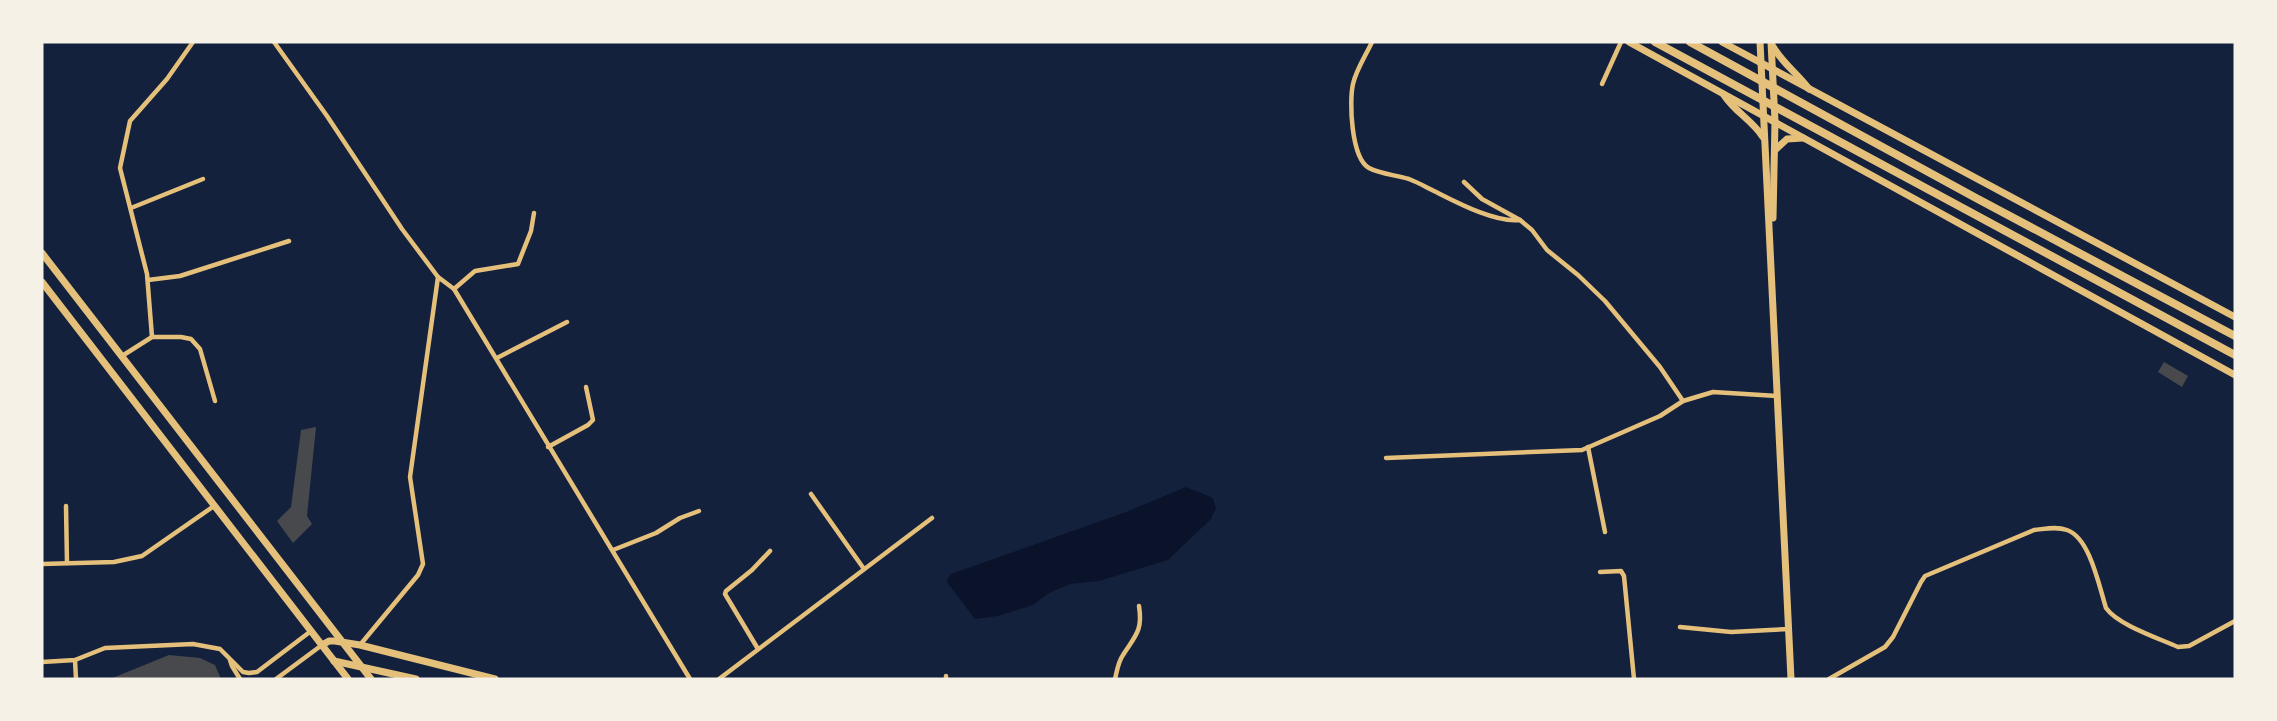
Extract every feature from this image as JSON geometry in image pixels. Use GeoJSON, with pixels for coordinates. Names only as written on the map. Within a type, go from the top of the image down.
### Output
{"type":"FeatureCollection","features":[{"type":"Feature","properties":{"kind":"highway"},"geometry":{"type":"LineString","coordinates":[[1655,42],[2235,355]]}},
{"type":"Feature","properties":{"kind":"highway"},"geometry":{"type":"LineString","coordinates":[[1690,42],[2235,336]]}},
{"type":"Feature","properties":{"kind":"main road"},"geometry":{"type":"LineString","coordinates":[[1629,42],[2235,375]]}},
{"type":"Feature","properties":{"kind":"main road"},"geometry":{"type":"LineString","coordinates":[[1723,42],[2235,317]]}},
{"type":"Feature","properties":{"kind":"main road"},"geometry":{"type":"LineString","coordinates":[[1760,42],[1772,250],[1791,679]]}},
{"type":"Feature","properties":{"kind":"main road"},"geometry":{"type":"LineString","coordinates":[[1771,42],[1775,121],[1772,250]]}},
{"type":"Feature","properties":{"kind":"main road"},"geometry":{"type":"LineString","coordinates":[[1771,42],[1785,65],[1798,75],[1812,91]]}},
{"type":"Feature","properties":{"kind":"main road"},"geometry":{"type":"LineString","coordinates":[[1723,93],[1732,106],[1756,125],[1764,139]]}},
{"type":"Feature","properties":{"kind":"main road"},"geometry":{"type":"LineString","coordinates":[[1775,150],[1787,139],[1805,138]]}},
{"type":"Feature","properties":{"kind":"main road"},"geometry":{"type":"LineString","coordinates":[[42,252],[371,679]]}},
{"type":"Feature","properties":{"kind":"main road"},"geometry":{"type":"LineString","coordinates":[[42,282],[348,679]]}},
{"type":"Feature","properties":{"kind":"main road"},"geometry":{"type":"LineString","coordinates":[[322,645],[329,641],[360,645],[495,679]]}},
{"type":"Feature","properties":{"kind":"main road"},"geometry":{"type":"LineString","coordinates":[[334,661],[416,679]]}},
{"type":"Feature","properties":{"kind":"street"},"geometry":{"type":"LineString","coordinates":[[152,337],[148,280],[120,168],[130,121],[167,79],[193,42]]}},
{"type":"Feature","properties":{"kind":"street"},"geometry":{"type":"LineString","coordinates":[[274,42],[327,116],[402,229],[438,277],[454,289],[690,679]]}},
{"type":"Feature","properties":{"kind":"street"},"geometry":{"type":"LineString","coordinates":[[1372,42],[1353,82],[1351,95],[1353,129],[1364,165],[1370,169],[1411,179],[1462,205],[1511,222],[1520,220]]}},
{"type":"Feature","properties":{"kind":"street"},"geometry":{"type":"LineString","coordinates":[[1602,84],[1621,42]]}},
{"type":"Feature","properties":{"kind":"street"},"geometry":{"type":"LineString","coordinates":[[131,208],[202,178]]}},
{"type":"Feature","properties":{"kind":"street"},"geometry":{"type":"LineString","coordinates":[[1464,182],[1482,199],[1520,220],[1532,230],[1546,250],[1578,275],[1605,301],[1660,367],[1683,401]]}},
{"type":"Feature","properties":{"kind":"street"},"geometry":{"type":"LineString","coordinates":[[454,289],[475,271],[518,264],[531,231],[534,213]]}},
{"type":"Feature","properties":{"kind":"street"},"geometry":{"type":"LineString","coordinates":[[148,280],[180,276],[289,242]]}},
{"type":"Feature","properties":{"kind":"street"},"geometry":{"type":"LineString","coordinates":[[360,645],[418,575],[423,564],[410,477],[438,277]]}},
{"type":"Feature","properties":{"kind":"street"},"geometry":{"type":"LineString","coordinates":[[497,358],[567,322]]}},
{"type":"Feature","properties":{"kind":"street"},"geometry":{"type":"LineString","coordinates":[[122,356],[152,337],[191,339],[200,349],[215,401]]}},
{"type":"Feature","properties":{"kind":"street"},"geometry":{"type":"LineString","coordinates":[[548,447],[593,420],[586,387]]}},
{"type":"Feature","properties":{"kind":"street"},"geometry":{"type":"LineString","coordinates":[[1386,458],[1582,450],[1660,416],[1683,401],[1713,392],[1778,396]]}},
{"type":"Feature","properties":{"kind":"street"},"geometry":{"type":"LineString","coordinates":[[1588,447],[1605,532]]}},
{"type":"Feature","properties":{"kind":"street"},"geometry":{"type":"LineString","coordinates":[[811,494],[864,569]]}},
{"type":"Feature","properties":{"kind":"street"},"geometry":{"type":"LineString","coordinates":[[66,506],[67,563]]}},
{"type":"Feature","properties":{"kind":"street"},"geometry":{"type":"LineString","coordinates":[[42,564],[114,562],[142,556],[214,506]]}},
{"type":"Feature","properties":{"kind":"street"},"geometry":{"type":"LineString","coordinates":[[613,550],[656,533],[680,518],[699,511]]}},
{"type":"Feature","properties":{"kind":"street"},"geometry":{"type":"LineString","coordinates":[[719,679],[932,518]]}},
{"type":"Feature","properties":{"kind":"street"},"geometry":{"type":"LineString","coordinates":[[1829,679],[1885,647],[1893,637],[1925,576],[2034,530],[2051,528],[2068,530],[2080,539],[2087,550],[2106,608],[2111,615],[2178,647],[2189,646],[2235,621]]}},
{"type":"Feature","properties":{"kind":"street"},"geometry":{"type":"LineString","coordinates":[[758,649],[725,594],[770,551]]}},
{"type":"Feature","properties":{"kind":"street"},"geometry":{"type":"LineString","coordinates":[[1600,573],[1621,571],[1624,576],[1634,679]]}},
{"type":"Feature","properties":{"kind":"street"},"geometry":{"type":"LineString","coordinates":[[1115,679],[1122,657],[1141,627],[1139,606]]}},
{"type":"Feature","properties":{"kind":"street"},"geometry":{"type":"LineString","coordinates":[[1680,627],[1731,632],[1788,629]]}},
{"type":"Feature","properties":{"kind":"street"},"geometry":{"type":"LineString","coordinates":[[42,662],[75,660],[105,648],[172,643],[210,646],[220,650],[243,672],[249,673],[257,672],[311,631]]}},
{"type":"Feature","properties":{"kind":"street"},"geometry":{"type":"LineString","coordinates":[[276,679],[322,645]]}},
{"type":"Feature","properties":{"kind":"street"},"geometry":{"type":"LineString","coordinates":[[75,660],[76,679]]}},
{"type":"Feature","properties":{"kind":"street"},"geometry":{"type":"LineString","coordinates":[[230,660],[231,666],[240,679]]}},
{"type":"Feature","properties":{"kind":"water"},"geometry":{"type":"Polygon","coordinates":[[[1186,487],[1213,498],[1216,508],[1211,519],[1168,560],[1099,581],[1070,584],[1049,593],[1033,605],[998,616],[975,619],[946,581],[951,574],[1126,512],[1186,487]]]}},
{"type":"Feature","properties":{"kind":"building"},"geometry":{"type":"Polygon","coordinates":[[[2164,362],[2188,376],[2182,387],[2158,372],[2164,362]]]}},
{"type":"Feature","properties":{"kind":"building"},"geometry":{"type":"Polygon","coordinates":[[[316,427],[307,516],[312,524],[293,543],[277,521],[291,507],[301,430],[316,427]]]}},
{"type":"Feature","properties":{"kind":"building"},"geometry":{"type":"Polygon","coordinates":[[[169,655],[200,658],[215,665],[221,679],[110,679],[169,655]]]}}]}
